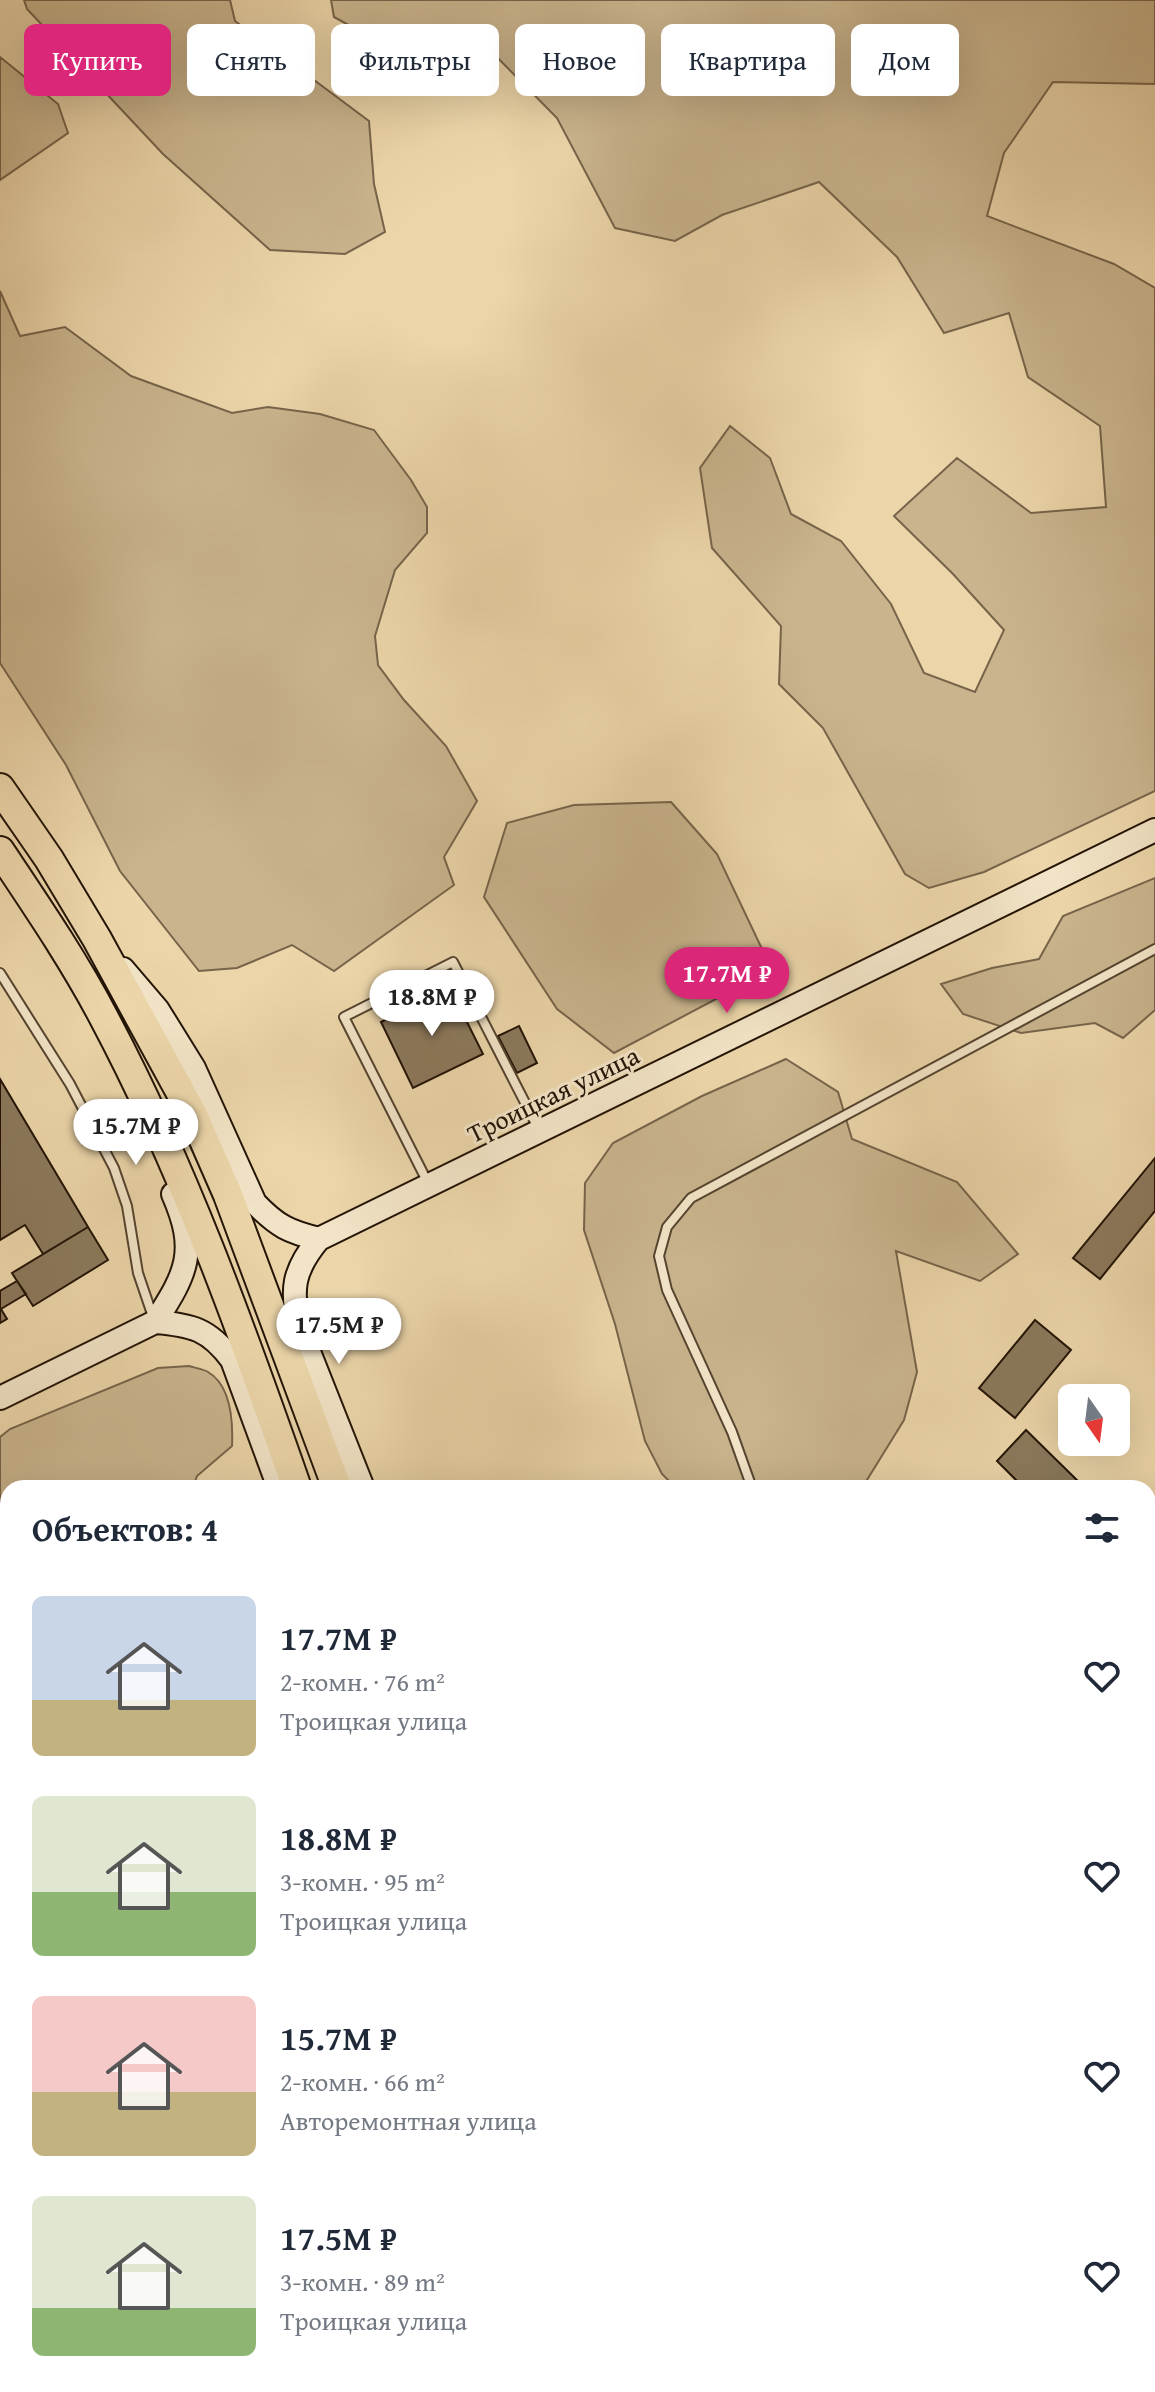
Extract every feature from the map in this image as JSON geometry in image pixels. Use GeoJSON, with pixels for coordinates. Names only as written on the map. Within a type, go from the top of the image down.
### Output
{"type":"FeatureCollection","features":[{"type":"Feature","properties":{"kind":"highway"},"geometry":{"type":"LineString","coordinates":[[0,788],[49,859],[97,939],[193,1115],[228,1195],[334,1480]]}},
{"type":"Feature","properties":{"kind":"highway"},"geometry":{"type":"LineString","coordinates":[[0,851],[67,953],[135,1081],[193,1211],[249,1352],[294,1480]]}},
{"type":"Feature","properties":{"kind":"street","name":"Троицкая улица"},"geometry":{"type":"LineString","coordinates":[[319,1239],[1155,830]]}},
{"type":"Feature","properties":{"kind":"street"},"geometry":{"type":"LineString","coordinates":[[97,939],[158,1010],[194,1068],[255,1203],[289,1232],[319,1239],[304,1258],[294,1280],[294,1308],[360,1480]]}},
{"type":"Feature","properties":{"kind":"street"},"geometry":{"type":"LineString","coordinates":[[103,1016],[124,1083],[182,1215],[188,1250],[184,1274],[155,1322]]}},
{"type":"Feature","properties":{"kind":"street"},"geometry":{"type":"LineString","coordinates":[[0,1398],[155,1322],[185,1325],[203,1331],[219,1343],[232,1360],[276,1480]]}},
{"type":"Feature","properties":{"kind":"lane"},"geometry":{"type":"LineString","coordinates":[[749,1480],[732,1432],[667,1290],[659,1256],[667,1227],[691,1198],[1155,949]]}},
{"type":"Feature","properties":{"kind":"lane"},"geometry":{"type":"LineString","coordinates":[[429,1186],[344,1017],[453,962],[540,1132]]}},
{"type":"Feature","properties":{"kind":"lane"},"geometry":{"type":"LineString","coordinates":[[0,973],[63,1072],[114,1168],[127,1206],[138,1273],[155,1322]]}},
{"type":"Feature","properties":{"kind":"shaded area"},"geometry":{"type":"Polygon","coordinates":[[[24,0],[230,0],[235,21],[239,24],[187,24],[187,96],[315,96],[315,81],[331,93],[331,96],[336,96],[369,121],[374,184],[385,232],[345,254],[270,250],[163,154],[109,96],[171,96],[171,24],[41,24],[27,9],[24,0]]]}},
{"type":"Feature","properties":{"kind":"shaded area"},"geometry":{"type":"Polygon","coordinates":[[[331,0],[1155,0],[1155,84],[1053,82],[1004,153],[987,216],[1114,264],[1155,288],[1155,791],[984,872],[929,888],[905,874],[823,728],[779,684],[781,626],[712,548],[700,468],[730,426],[770,458],[791,514],[841,541],[891,604],[924,673],[975,692],[1004,630],[894,516],[957,458],[1031,513],[1106,507],[1100,426],[1028,377],[1009,313],[944,333],[897,257],[819,182],[722,215],[675,241],[615,228],[557,118],[535,96],[645,96],[645,24],[515,24],[515,75],[499,59],[499,24],[347,24],[334,17],[331,0]]]}},
{"type":"Feature","properties":{"kind":"shaded area"},"geometry":{"type":"Polygon","coordinates":[[[0,57],[24,76],[24,96],[48,96],[58,104],[68,133],[0,180],[0,57]]]}},
{"type":"Feature","properties":{"kind":"shaded area"},"geometry":{"type":"Polygon","coordinates":[[[0,291],[20,336],[65,327],[131,376],[232,413],[268,407],[320,414],[374,430],[427,507],[427,533],[395,570],[375,636],[378,665],[404,700],[446,746],[477,801],[444,857],[454,885],[334,971],[292,945],[237,968],[199,971],[120,871],[66,765],[0,663],[0,291]]]}},
{"type":"Feature","properties":{"kind":"shaded area"},"geometry":{"type":"Polygon","coordinates":[[[671,802],[717,854],[763,951],[735,989],[614,1053],[557,1009],[484,897],[507,823],[574,805],[671,802]]]}},
{"type":"Feature","properties":{"kind":"shaded area"},"geometry":{"type":"Polygon","coordinates":[[[1155,878],[1155,1010],[1123,1038],[1095,1023],[1021,1033],[963,1014],[941,984],[992,968],[1039,959],[1063,916],[1155,878]]]}},
{"type":"Feature","properties":{"kind":"shaded area"},"geometry":{"type":"Polygon","coordinates":[[[786,1059],[838,1092],[852,1139],[957,1182],[1018,1254],[980,1281],[896,1251],[917,1372],[904,1420],[867,1480],[668,1480],[645,1441],[615,1324],[584,1230],[585,1183],[613,1143],[702,1096],[786,1059]]]}},
{"type":"Feature","properties":{"kind":"shaded area"},"geometry":{"type":"Polygon","coordinates":[[[189,1366],[208,1372],[222,1386],[226,1396],[232,1446],[196,1480],[0,1480],[0,1437],[10,1429],[158,1368],[189,1366]]]}},
{"type":"Feature","properties":{"kind":"building"},"geometry":{"type":"Polygon","coordinates":[[[450,988],[483,1054],[413,1088],[381,1022],[450,988]]]}},
{"type":"Feature","properties":{"kind":"building"},"geometry":{"type":"Polygon","coordinates":[[[519,1026],[537,1063],[517,1073],[498,1036],[519,1026]]]}},
{"type":"Feature","properties":{"kind":"building"},"geometry":{"type":"Polygon","coordinates":[[[0,1079],[88,1227],[43,1254],[25,1225],[0,1240],[0,1079]]]}},
{"type":"Feature","properties":{"kind":"building"},"geometry":{"type":"Polygon","coordinates":[[[1155,1158],[1155,1211],[1100,1279],[1073,1258],[1155,1158]]]}},
{"type":"Feature","properties":{"kind":"building"},"geometry":{"type":"Polygon","coordinates":[[[88,1227],[108,1260],[33,1306],[12,1273],[88,1227]]]}},
{"type":"Feature","properties":{"kind":"building"},"geometry":{"type":"Polygon","coordinates":[[[17,1281],[26,1294],[1,1309],[7,1319],[0,1323],[0,1291],[17,1281]]]}},
{"type":"Feature","properties":{"kind":"building"},"geometry":{"type":"Polygon","coordinates":[[[1035,1320],[1071,1350],[1015,1418],[979,1388],[1035,1320]]]}},
{"type":"Feature","properties":{"kind":"building"},"geometry":{"type":"Polygon","coordinates":[[[1026,1430],[1077,1480],[1016,1480],[997,1461],[1026,1430]]]}}]}
